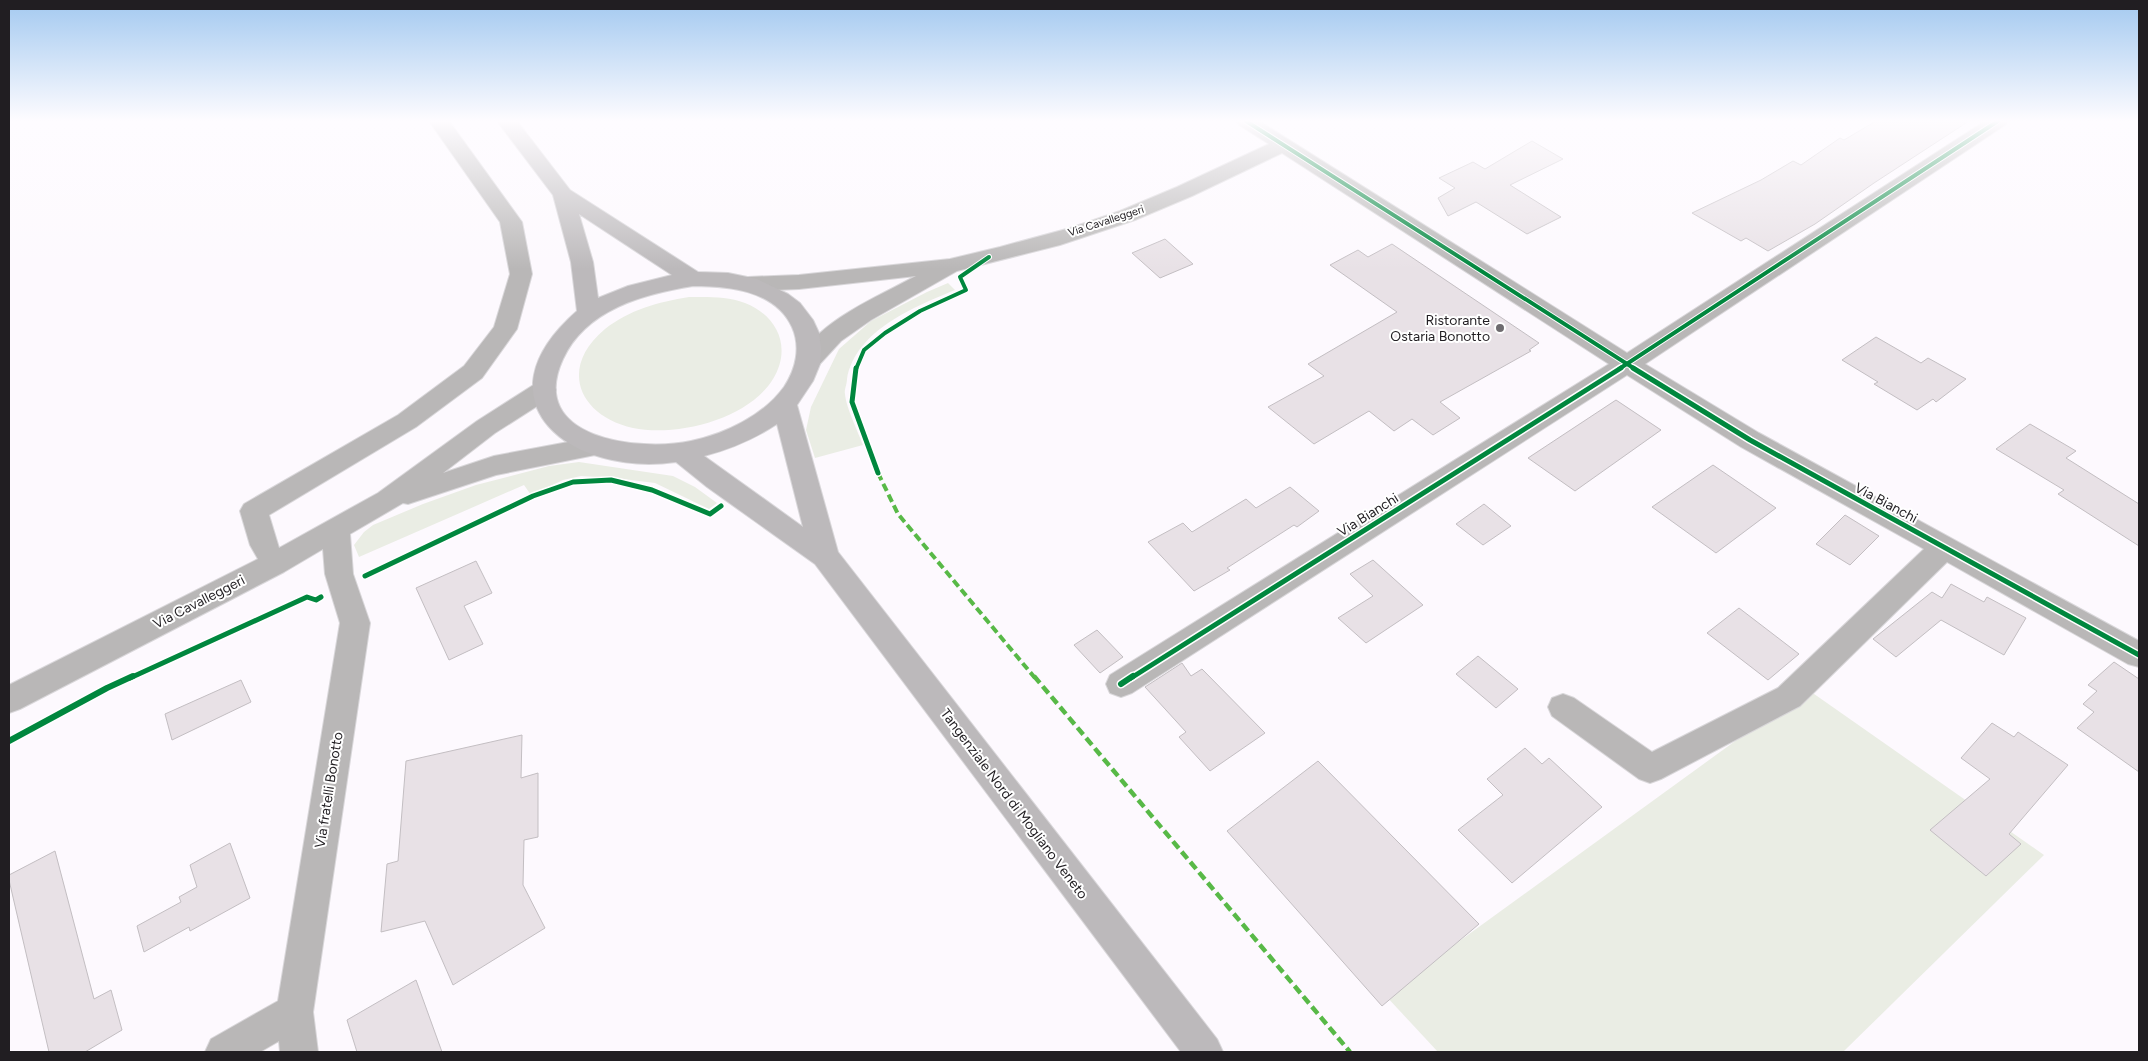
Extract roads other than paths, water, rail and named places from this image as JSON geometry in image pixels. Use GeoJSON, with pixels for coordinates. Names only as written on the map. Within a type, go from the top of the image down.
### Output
{"type":"FeatureCollection","features":[{"type":"Feature","properties":{"kind":"main road"},"geometry":{"type":"LineString","coordinates":[[546,171],[564,194],[693,279]]}},
{"type":"Feature","properties":{"kind":"main road"},"geometry":{"type":"LineString","coordinates":[[564,194],[582,262],[589,313]]}},
{"type":"Feature","properties":{"kind":"main road"},"geometry":{"type":"LineString","coordinates":[[693,279],[722,279],[748,284],[771,293],[790,305],[803,321],[809,340],[809,360],[801,382],[784,403],[764,420],[740,434],[712,445],[681,452],[651,455],[621,453],[595,446],[568,432],[551,412],[544,390],[549,361],[566,334],[589,313],[625,294],[659,284],[693,279]]}},
{"type":"Feature","properties":{"kind":"main road"},"geometry":{"type":"LineString","coordinates":[[784,403],[825,556]]}},
{"type":"Feature","properties":{"kind":"main road"},"geometry":{"type":"LineString","coordinates":[[681,452],[716,480],[825,556]]}},
{"type":"Feature","properties":{"kind":"main road","name":"Tangenziale Nord di Mogliano Veneto"},"geometry":{"type":"LineString","coordinates":[[825,556],[1204,1052]]}},
{"type":"Feature","properties":{"kind":"street"},"geometry":{"type":"LineString","coordinates":[[274,564],[264,545],[254,511],[407,421],[473,372],[505,329],[522,274],[511,222],[474,171]]}},
{"type":"Feature","properties":{"kind":"street","name":"Via Cavalleggeri"},"geometry":{"type":"LineString","coordinates":[[950,266],[989,257],[1115,220],[1151,206],[1228,171]]}},
{"type":"Feature","properties":{"kind":"street","name":"Via Bianchi"},"geometry":{"type":"LineString","coordinates":[[1323,171],[1750,440],[2139,655]]}},
{"type":"Feature","properties":{"kind":"street","name":"Via Bianchi"},"geometry":{"type":"LineString","coordinates":[[1121,684],[1627,364],[1922,171]]}},
{"type":"Feature","properties":{"kind":"street"},"geometry":{"type":"LineString","coordinates":[[748,284],[798,283],[902,269],[950,266]]}},
{"type":"Feature","properties":{"kind":"street"},"geometry":{"type":"LineString","coordinates":[[809,360],[833,335],[855,320],[950,266]]}},
{"type":"Feature","properties":{"kind":"street"},"geometry":{"type":"LineString","coordinates":[[388,500],[486,427],[544,390]]}},
{"type":"Feature","properties":{"kind":"street"},"geometry":{"type":"LineString","coordinates":[[388,500],[494,466],[595,446]]}},
{"type":"Feature","properties":{"kind":"street","name":"Via Cavalleggeri"},"geometry":{"type":"LineString","coordinates":[[9,700],[274,564],[388,500]]}},
{"type":"Feature","properties":{"kind":"street","name":"Via fratelli Bonotto"},"geometry":{"type":"LineString","coordinates":[[299,1052],[295,1012],[355,623],[339,574],[336,529]]}},
{"type":"Feature","properties":{"kind":"street"},"geometry":{"type":"LineString","coordinates":[[1563,707],[1650,769],[1789,697],[1944,547]]}},
{"type":"Feature","properties":{"kind":"street"},"geometry":{"type":"LineString","coordinates":[[224,1052],[295,1012]]}},
{"type":"Feature","properties":{"kind":"place","name":"Ristorante Ostaria Bonotto"},"geometry":{"type":"Point","coordinates":[1500,328]}}]}
